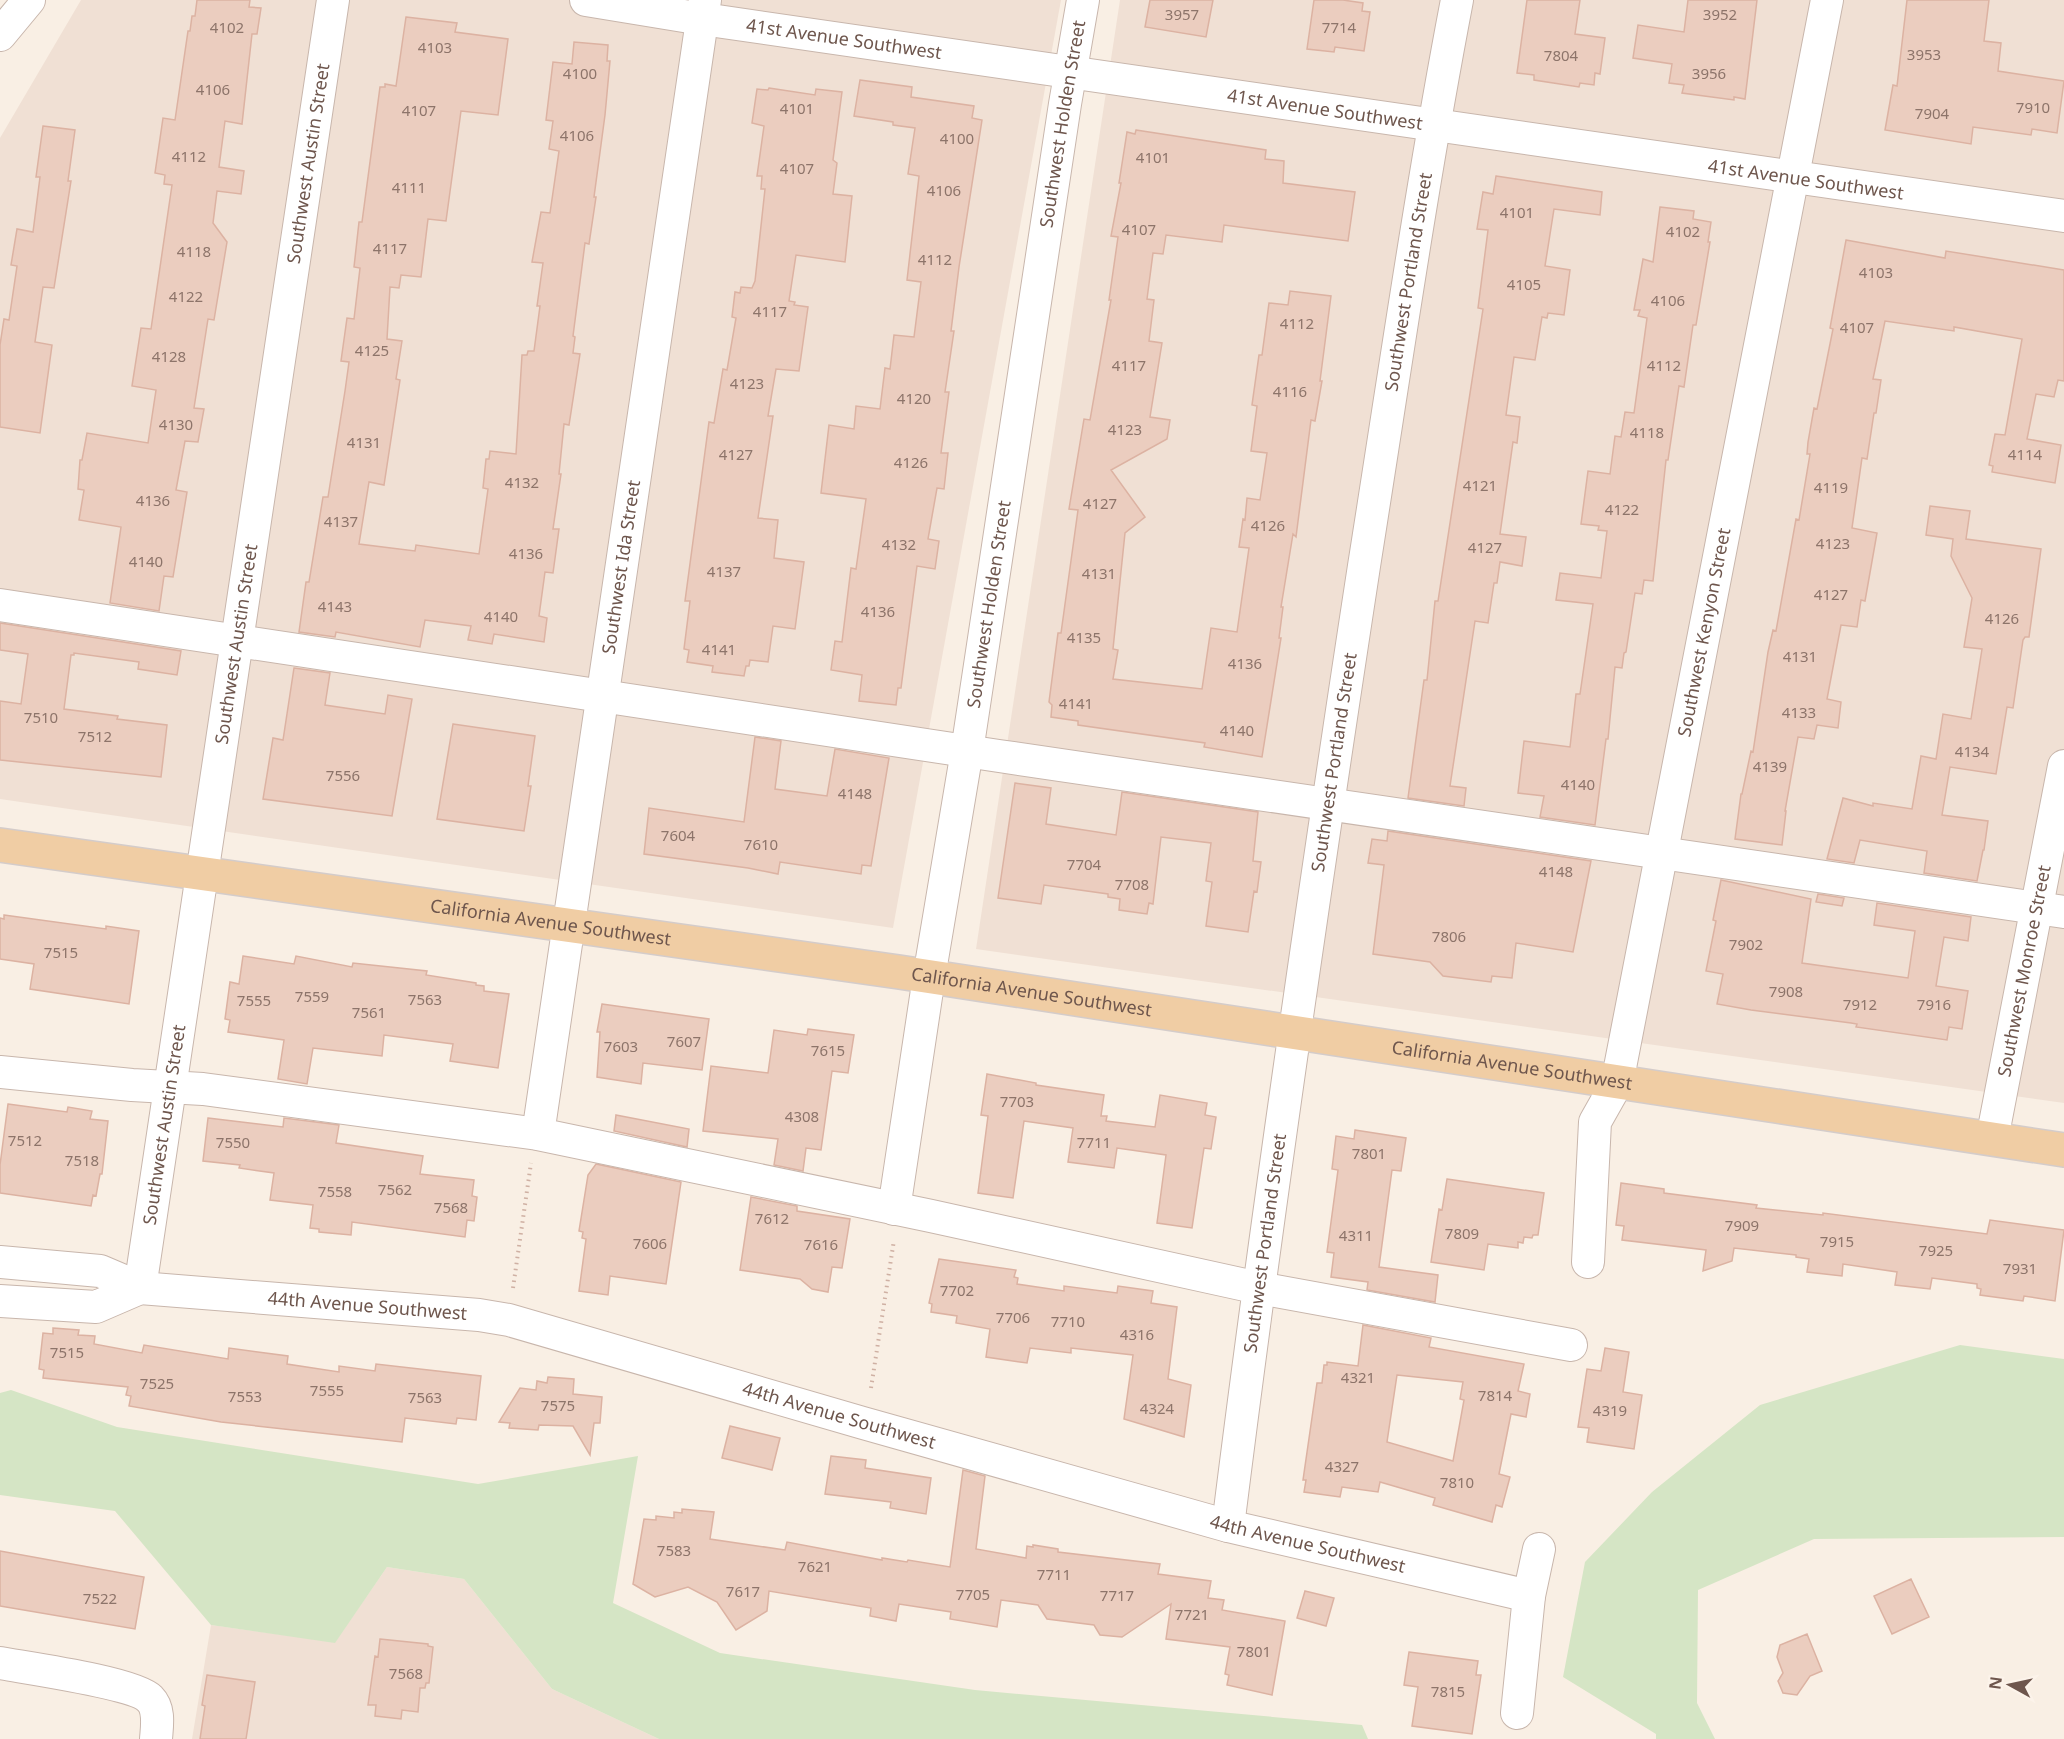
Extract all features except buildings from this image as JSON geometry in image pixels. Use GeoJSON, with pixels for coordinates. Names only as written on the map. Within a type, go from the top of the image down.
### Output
{"type":"FeatureCollection","features":[{"type":"Feature","properties":{"kind":"main road","name":"California Avenue Southwest"},"geometry":{"type":"LineString","coordinates":[[0,845],[929,977],[2064,1150]]}},
{"type":"Feature","properties":{"kind":"street"},"geometry":{"type":"LineString","coordinates":[[0,35],[28,0]]}},
{"type":"Feature","properties":{"kind":"street","name":"Southwest Austin Street"},"geometry":{"type":"LineString","coordinates":[[140,1288],[333,0]]}},
{"type":"Feature","properties":{"kind":"street","name":"41st Avenue Southwest"},"geometry":{"type":"LineString","coordinates":[[586,0],[704,10],[1070,72],[1792,179],[2064,216]]}},
{"type":"Feature","properties":{"kind":"street","name":"Southwest Holden Street"},"geometry":{"type":"LineString","coordinates":[[894,1224],[929,977],[967,751],[1070,72],[1083,0]]}},
{"type":"Feature","properties":{"kind":"street","name":"Southwest Portland Street"},"geometry":{"type":"LineString","coordinates":[[1228,1526],[1294,1033],[1328,804],[1433,125],[1456,0]]}},
{"type":"Feature","properties":{"kind":"street","name":"Southwest Kenyon Street"},"geometry":{"type":"LineString","coordinates":[[1588,1262],[1595,1122],[1617,1083],[1827,0]]}},
{"type":"Feature","properties":{"kind":"street","name":"Southwest Ida Street"},"geometry":{"type":"LineString","coordinates":[[535,1148],[704,10]]}},
{"type":"Feature","properties":{"kind":"street"},"geometry":{"type":"LineString","coordinates":[[0,604],[967,751],[2050,910]]}},
{"type":"Feature","properties":{"kind":"street","name":"Southwest Monroe Street"},"geometry":{"type":"LineString","coordinates":[[1992,1139],[2050,910],[2064,766]]}},
{"type":"Feature","properties":{"kind":"street"},"geometry":{"type":"LineString","coordinates":[[0,1072],[203,1089],[535,1148],[894,1224],[1571,1345]]}},
{"type":"Feature","properties":{"kind":"street","name":"44th Avenue Southwest"},"geometry":{"type":"LineString","coordinates":[[0,1262],[99,1270],[140,1288],[479,1315],[509,1320],[819,1411],[1228,1526],[1529,1596]]}},
{"type":"Feature","properties":{"kind":"street","name":"44th Avenue Southwest"},"geometry":{"type":"LineString","coordinates":[[0,1301],[96,1307],[140,1288]]}},
{"type":"Feature","properties":{"kind":"street"},"geometry":{"type":"LineString","coordinates":[[1517,1713],[1529,1596],[1539,1549]]}},
{"type":"Feature","properties":{"kind":"street"},"geometry":{"type":"LineString","coordinates":[[0,1663],[141,1691],[152,1700],[158,1718],[156,1739]]}},
{"type":"Feature","properties":{"kind":"path"},"geometry":{"type":"LineString","coordinates":[[513,1288],[535,1148]]}},
{"type":"Feature","properties":{"kind":"path"},"geometry":{"type":"LineString","coordinates":[[871,1388],[894,1224]]}},
{"type":"Feature","properties":{"kind":"shaded area"},"geometry":{"type":"Polygon","coordinates":[[[81,0],[1061,0],[893,928],[0,799],[0,138],[81,0]]]}},
{"type":"Feature","properties":{"kind":"shaded area"},"geometry":{"type":"Polygon","coordinates":[[[1120,0],[2064,0],[2064,1103],[976,949],[1120,0]]]}},
{"type":"Feature","properties":{"kind":"shaded area"},"geometry":{"type":"Polygon","coordinates":[[[387,1567],[464,1579],[552,1689],[659,1739],[192,1739],[211,1625],[335,1642],[387,1567]]]}},
{"type":"Feature","properties":{"kind":"green space"},"geometry":{"type":"Polygon","coordinates":[[[1960,1345],[2064,1359],[2064,1537],[1814,1539],[1698,1590],[1697,1703],[1715,1739],[1656,1739],[1656,1734],[1563,1677],[1585,1562],[1652,1492],[1760,1405],[1960,1345]]]}},
{"type":"Feature","properties":{"kind":"green space"},"geometry":{"type":"Polygon","coordinates":[[[11,1390],[117,1427],[478,1484],[638,1456],[613,1603],[720,1653],[975,1690],[1362,1725],[1368,1739],[659,1739],[552,1689],[464,1579],[387,1567],[335,1643],[211,1625],[115,1511],[0,1495],[0,1393],[11,1390]]]}}]}
